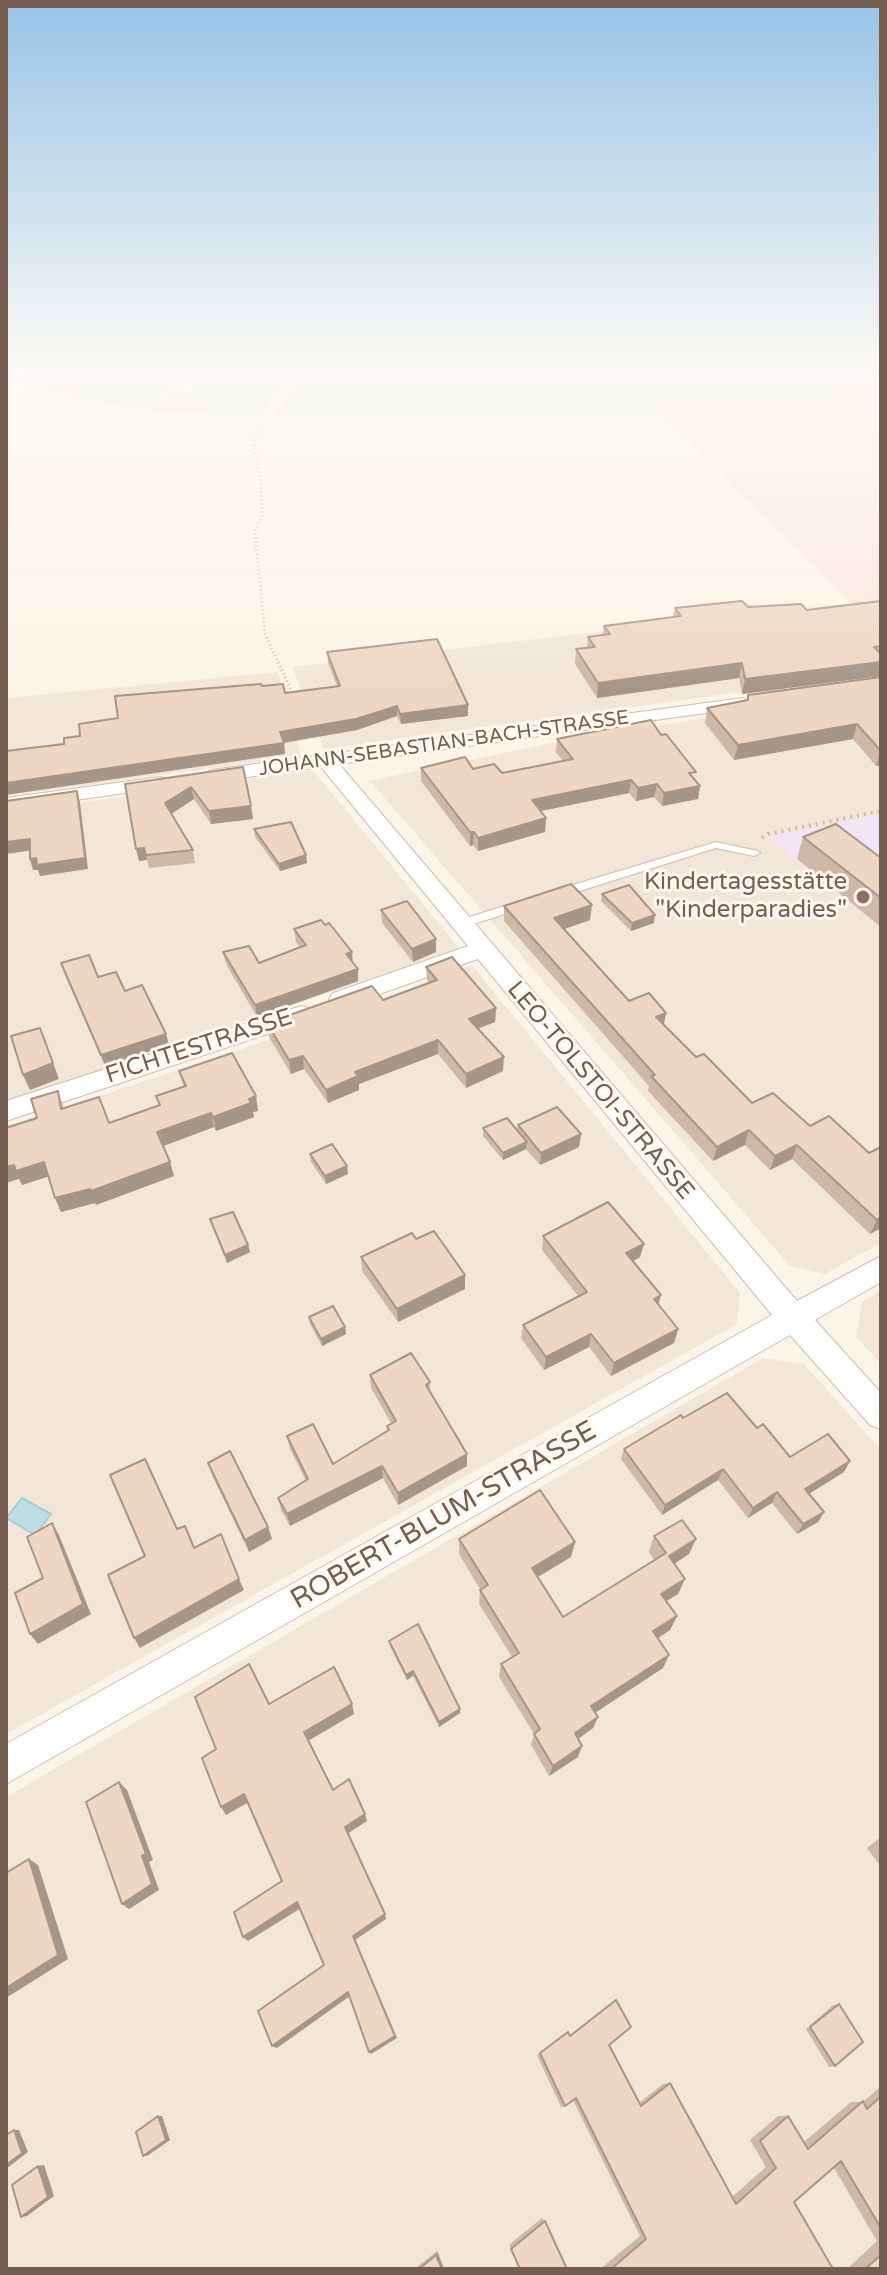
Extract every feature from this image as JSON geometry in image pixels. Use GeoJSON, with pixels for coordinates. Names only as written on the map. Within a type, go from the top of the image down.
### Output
{"type":"FeatureCollection","features":[{"type":"Feature","properties":{"kind":"street","name":"JOHANN-SEBASTIAN-BACH-STRASSE"},"geometry":{"type":"LineString","coordinates":[[6,804],[754,701]]}},
{"type":"Feature","properties":{"kind":"street","name":"LEO-TOLSTOI-STRASSE"},"geometry":{"type":"LineString","coordinates":[[326,761],[481,950],[793,1318],[881,1415]]}},
{"type":"Feature","properties":{"kind":"street","name":"FICHTESTRASSE"},"geometry":{"type":"LineString","coordinates":[[6,1111],[254,1030],[481,950]]}},
{"type":"Feature","properties":{"kind":"street","name":"ROBERT-BLUM-STRASSE"},"geometry":{"type":"LineString","coordinates":[[6,1765],[881,1268]]}},
{"type":"Feature","properties":{"kind":"lane"},"geometry":{"type":"LineString","coordinates":[[549,897],[716,845],[754,853]]}},
{"type":"Feature","properties":{"kind":"lane"},"geometry":{"type":"LineString","coordinates":[[460,924],[533,901]]}},
{"type":"Feature","properties":{"kind":"path"},"geometry":{"type":"LineString","coordinates":[[260,475],[262,516],[255,531],[265,634],[298,705]]}},
{"type":"Feature","properties":{"kind":"path"},"geometry":{"type":"LineString","coordinates":[[754,853],[759,840],[768,834],[881,811]]}},
{"type":"Feature","properties":{"kind":"shaded area"},"geometry":{"type":"Polygon","coordinates":[[[722,475],[881,475],[881,596],[848,600],[722,475]]]}},
{"type":"Feature","properties":{"kind":"shaded area"},"geometry":{"type":"Polygon","coordinates":[[[881,596],[881,673],[324,749],[292,667],[850,603],[848,600],[881,596]]]}},
{"type":"Feature","properties":{"kind":"shaded area"},"geometry":{"type":"Polygon","coordinates":[[[278,672],[301,756],[6,796],[6,698],[278,672]]]}},
{"type":"Feature","properties":{"kind":"shaded area"},"geometry":{"type":"Polygon","coordinates":[[[881,692],[881,1243],[825,1274],[790,1266],[370,781],[580,737],[881,692]]]}},
{"type":"Feature","properties":{"kind":"shaded area"},"geometry":{"type":"Polygon","coordinates":[[[313,770],[459,948],[6,1104],[6,813],[313,770]]]}},
{"type":"Feature","properties":{"kind":"shaded area","name":"Kindertagesstätte \"Kinderparadies\""},"geometry":{"type":"Polygon","coordinates":[[[881,814],[881,927],[770,837],[881,814]]]}},
{"type":"Feature","properties":{"kind":"shaded area"},"geometry":{"type":"Polygon","coordinates":[[[472,965],[740,1293],[737,1324],[6,1734],[6,1126],[234,1052],[472,965]]]}},
{"type":"Feature","properties":{"kind":"shaded area"},"geometry":{"type":"Polygon","coordinates":[[[881,1291],[881,1364],[856,1337],[862,1302],[881,1291]]]}},
{"type":"Feature","properties":{"kind":"shaded area"},"geometry":{"type":"Polygon","coordinates":[[[763,1358],[804,1364],[881,1450],[881,2269],[6,2269],[6,1797],[763,1358]]]}},
{"type":"Feature","properties":{"kind":"water"},"geometry":{"type":"Polygon","coordinates":[[[22,1498],[51,1514],[35,1535],[6,1518],[22,1498]]]}},
{"type":"Feature","properties":{"kind":"building"},"geometry":{"type":"Polygon","coordinates":[[[742,601],[748,607],[801,604],[807,610],[881,601],[881,646],[874,647],[881,654],[881,662],[745,679],[742,663],[598,683],[576,649],[595,647],[588,637],[610,634],[604,626],[681,616],[675,608],[742,601]]]}},
{"type":"Feature","properties":{"kind":"building"},"geometry":{"type":"Polygon","coordinates":[[[437,639],[468,705],[400,714],[397,706],[356,719],[280,732],[284,743],[6,783],[6,751],[64,744],[64,738],[80,736],[79,724],[118,718],[115,696],[261,684],[283,684],[285,693],[340,686],[327,652],[437,639]]]}},
{"type":"Feature","properties":{"kind":"building"},"geometry":{"type":"Polygon","coordinates":[[[881,677],[881,751],[857,724],[738,745],[707,708],[748,700],[748,695],[881,677]]]}},
{"type":"Feature","properties":{"kind":"building"},"geometry":{"type":"Polygon","coordinates":[[[651,720],[696,772],[689,773],[700,786],[664,793],[657,784],[638,788],[631,780],[532,800],[546,818],[478,838],[470,832],[421,768],[465,757],[473,769],[494,764],[502,773],[573,759],[557,739],[651,720]]]}},
{"type":"Feature","properties":{"kind":"building"},"geometry":{"type":"Polygon","coordinates":[[[243,767],[251,806],[209,811],[191,787],[165,803],[193,850],[146,855],[144,848],[136,849],[125,784],[243,767]]]}},
{"type":"Feature","properties":{"kind":"building"},"geometry":{"type":"Polygon","coordinates":[[[77,791],[85,858],[37,865],[36,858],[30,859],[30,839],[6,842],[6,801],[77,791]]]}},
{"type":"Feature","properties":{"kind":"building"},"geometry":{"type":"Polygon","coordinates":[[[291,822],[306,855],[279,864],[254,829],[291,822]]]}},
{"type":"Feature","properties":{"kind":"building"},"geometry":{"type":"Polygon","coordinates":[[[836,824],[881,858],[881,898],[803,837],[836,824]]]}},
{"type":"Feature","properties":{"kind":"building"},"geometry":{"type":"Polygon","coordinates":[[[571,884],[592,905],[554,918],[629,1001],[649,993],[666,1013],[656,1017],[696,1057],[704,1054],[752,1103],[773,1093],[810,1126],[829,1116],[869,1153],[881,1147],[881,1218],[877,1220],[797,1145],[775,1156],[749,1130],[717,1147],[651,1076],[655,1075],[504,906],[571,884]]]}},
{"type":"Feature","properties":{"kind":"building"},"geometry":{"type":"Polygon","coordinates":[[[629,885],[655,915],[632,923],[602,894],[629,885]]]}},
{"type":"Feature","properties":{"kind":"building"},"geometry":{"type":"Polygon","coordinates":[[[407,901],[436,939],[412,949],[381,910],[407,901]]]}},
{"type":"Feature","properties":{"kind":"building"},"geometry":{"type":"Polygon","coordinates":[[[321,920],[325,925],[329,923],[352,952],[346,954],[358,969],[255,1005],[223,952],[249,946],[259,963],[306,945],[294,929],[321,920]]]}},
{"type":"Feature","properties":{"kind":"building"},"geometry":{"type":"Polygon","coordinates":[[[89,955],[98,977],[116,972],[125,991],[142,985],[166,1034],[101,1055],[61,963],[89,955]]]}},
{"type":"Feature","properties":{"kind":"building"},"geometry":{"type":"Polygon","coordinates":[[[452,957],[496,1008],[469,1019],[504,1057],[466,1074],[438,1040],[355,1072],[358,1076],[326,1090],[303,1056],[289,1060],[267,1023],[372,986],[383,1000],[437,980],[426,967],[452,957]]]}},
{"type":"Feature","properties":{"kind":"building"},"geometry":{"type":"Polygon","coordinates":[[[40,1028],[53,1063],[23,1075],[11,1036],[40,1028]]]}},
{"type":"Feature","properties":{"kind":"building"},"geometry":{"type":"Polygon","coordinates":[[[232,1053],[256,1096],[249,1099],[251,1103],[213,1117],[211,1113],[157,1132],[170,1162],[91,1191],[55,1198],[44,1162],[16,1171],[14,1165],[6,1167],[6,1128],[37,1118],[31,1099],[58,1091],[61,1109],[99,1097],[109,1123],[160,1105],[156,1096],[186,1086],[179,1071],[232,1053]]]}},
{"type":"Feature","properties":{"kind":"building"},"geometry":{"type":"Polygon","coordinates":[[[557,1107],[581,1134],[541,1153],[518,1125],[557,1107]]]}},
{"type":"Feature","properties":{"kind":"building"},"geometry":{"type":"Polygon","coordinates":[[[507,1118],[527,1142],[503,1153],[483,1128],[507,1118]]]}},
{"type":"Feature","properties":{"kind":"building"},"geometry":{"type":"Polygon","coordinates":[[[332,1144],[347,1166],[325,1176],[310,1154],[332,1144]]]}},
{"type":"Feature","properties":{"kind":"building"},"geometry":{"type":"Polygon","coordinates":[[[608,1202],[644,1244],[626,1253],[661,1295],[654,1299],[678,1329],[614,1363],[591,1334],[546,1357],[523,1325],[587,1292],[543,1236],[608,1202]]]}},
{"type":"Feature","properties":{"kind":"building"},"geometry":{"type":"Polygon","coordinates":[[[233,1212],[248,1245],[225,1255],[210,1219],[233,1212]]]}},
{"type":"Feature","properties":{"kind":"building"},"geometry":{"type":"Polygon","coordinates":[[[434,1231],[465,1275],[397,1309],[361,1257],[412,1233],[416,1239],[434,1231]]]}},
{"type":"Feature","properties":{"kind":"building"},"geometry":{"type":"Polygon","coordinates":[[[333,1306],[345,1327],[321,1339],[309,1317],[333,1306]]]}},
{"type":"Feature","properties":{"kind":"building"},"geometry":{"type":"Polygon","coordinates":[[[411,1353],[430,1382],[426,1385],[467,1454],[398,1493],[382,1466],[287,1514],[278,1498],[308,1479],[287,1436],[313,1424],[333,1464],[389,1430],[387,1426],[396,1421],[370,1375],[411,1353]]]}},
{"type":"Feature","properties":{"kind":"building"},"geometry":{"type":"Polygon","coordinates":[[[727,1393],[757,1428],[763,1424],[790,1457],[828,1434],[850,1461],[805,1489],[824,1512],[803,1524],[777,1492],[753,1508],[723,1469],[665,1505],[624,1449],[681,1415],[683,1418],[727,1393]]]}},
{"type":"Feature","properties":{"kind":"building"},"geometry":{"type":"Polygon","coordinates":[[[230,1451],[268,1527],[245,1540],[208,1463],[230,1451]]]}},
{"type":"Feature","properties":{"kind":"building"},"geometry":{"type":"Polygon","coordinates":[[[145,1459],[177,1529],[185,1526],[194,1548],[221,1534],[239,1579],[134,1638],[108,1575],[145,1556],[110,1475],[145,1459]]]}},
{"type":"Feature","properties":{"kind":"building"},"geometry":{"type":"Polygon","coordinates":[[[540,1490],[575,1542],[532,1568],[563,1617],[666,1553],[654,1536],[682,1520],[696,1539],[669,1556],[685,1579],[661,1594],[677,1616],[653,1631],[669,1655],[591,1706],[598,1717],[575,1733],[582,1746],[553,1766],[534,1734],[540,1729],[501,1664],[519,1653],[480,1590],[488,1585],[459,1539],[540,1490]]]}},
{"type":"Feature","properties":{"kind":"building"},"geometry":{"type":"Polygon","coordinates":[[[52,1523],[83,1604],[30,1634],[15,1593],[43,1578],[27,1537],[52,1523]]]}},
{"type":"Feature","properties":{"kind":"building"},"geometry":{"type":"Polygon","coordinates":[[[418,1624],[460,1709],[439,1722],[413,1671],[406,1675],[389,1641],[418,1624]]]}},
{"type":"Feature","properties":{"kind":"building"},"geometry":{"type":"Polygon","coordinates":[[[249,1664],[269,1704],[334,1667],[352,1704],[304,1732],[333,1790],[349,1779],[365,1814],[345,1827],[385,1914],[353,1936],[395,2036],[369,2052],[348,1992],[272,2046],[258,2011],[324,1965],[297,1902],[243,1937],[234,1912],[282,1881],[244,1794],[221,1807],[202,1758],[216,1749],[195,1697],[249,1664]]]}},
{"type":"Feature","properties":{"kind":"building"},"geometry":{"type":"Polygon","coordinates":[[[119,1782],[146,1854],[142,1856],[152,1884],[122,1904],[86,1802],[119,1782]]]}},
{"type":"Feature","properties":{"kind":"building"},"geometry":{"type":"Polygon","coordinates":[[[29,1859],[58,1955],[6,1988],[6,1873],[29,1859]]]}},
{"type":"Feature","properties":{"kind":"building"},"geometry":{"type":"Polygon","coordinates":[[[616,2000],[631,2027],[609,2045],[641,2106],[670,2083],[736,2204],[776,2168],[760,2141],[788,2116],[808,2149],[863,2101],[867,2109],[881,2096],[881,2228],[841,2161],[794,2202],[833,2269],[611,2269],[646,2239],[576,2098],[565,2106],[540,2053],[568,2032],[570,2036],[616,2000]]]}},
{"type":"Feature","properties":{"kind":"building"},"geometry":{"type":"Polygon","coordinates":[[[839,2004],[863,2042],[835,2066],[810,2027],[839,2004]]]}},
{"type":"Feature","properties":{"kind":"building"},"geometry":{"type":"Polygon","coordinates":[[[158,2116],[166,2140],[143,2156],[136,2132],[158,2116]]]}},
{"type":"Feature","properties":{"kind":"building"},"geometry":{"type":"Polygon","coordinates":[[[14,2130],[22,2153],[6,2165],[6,2135],[14,2130]]]}},
{"type":"Feature","properties":{"kind":"building"},"geometry":{"type":"Polygon","coordinates":[[[38,2166],[48,2197],[21,2217],[12,2185],[38,2166]]]}},
{"type":"Feature","properties":{"kind":"building"},"geometry":{"type":"Polygon","coordinates":[[[545,2221],[567,2269],[520,2269],[511,2249],[545,2221]]]}},
{"type":"Feature","properties":{"kind":"building"},"geometry":{"type":"Polygon","coordinates":[[[436,2255],[442,2269],[419,2269],[436,2255]]]}},
{"type":"Feature","properties":{"kind":"building"},"geometry":{"type":"Polygon","coordinates":[[[881,2255],[881,2269],[865,2269],[881,2255]]]}},
{"type":"Feature","properties":{"kind":"place","name":"Kindertagesstätte \"Kinderparadies\""},"geometry":{"type":"Point","coordinates":[863,897]}}]}
